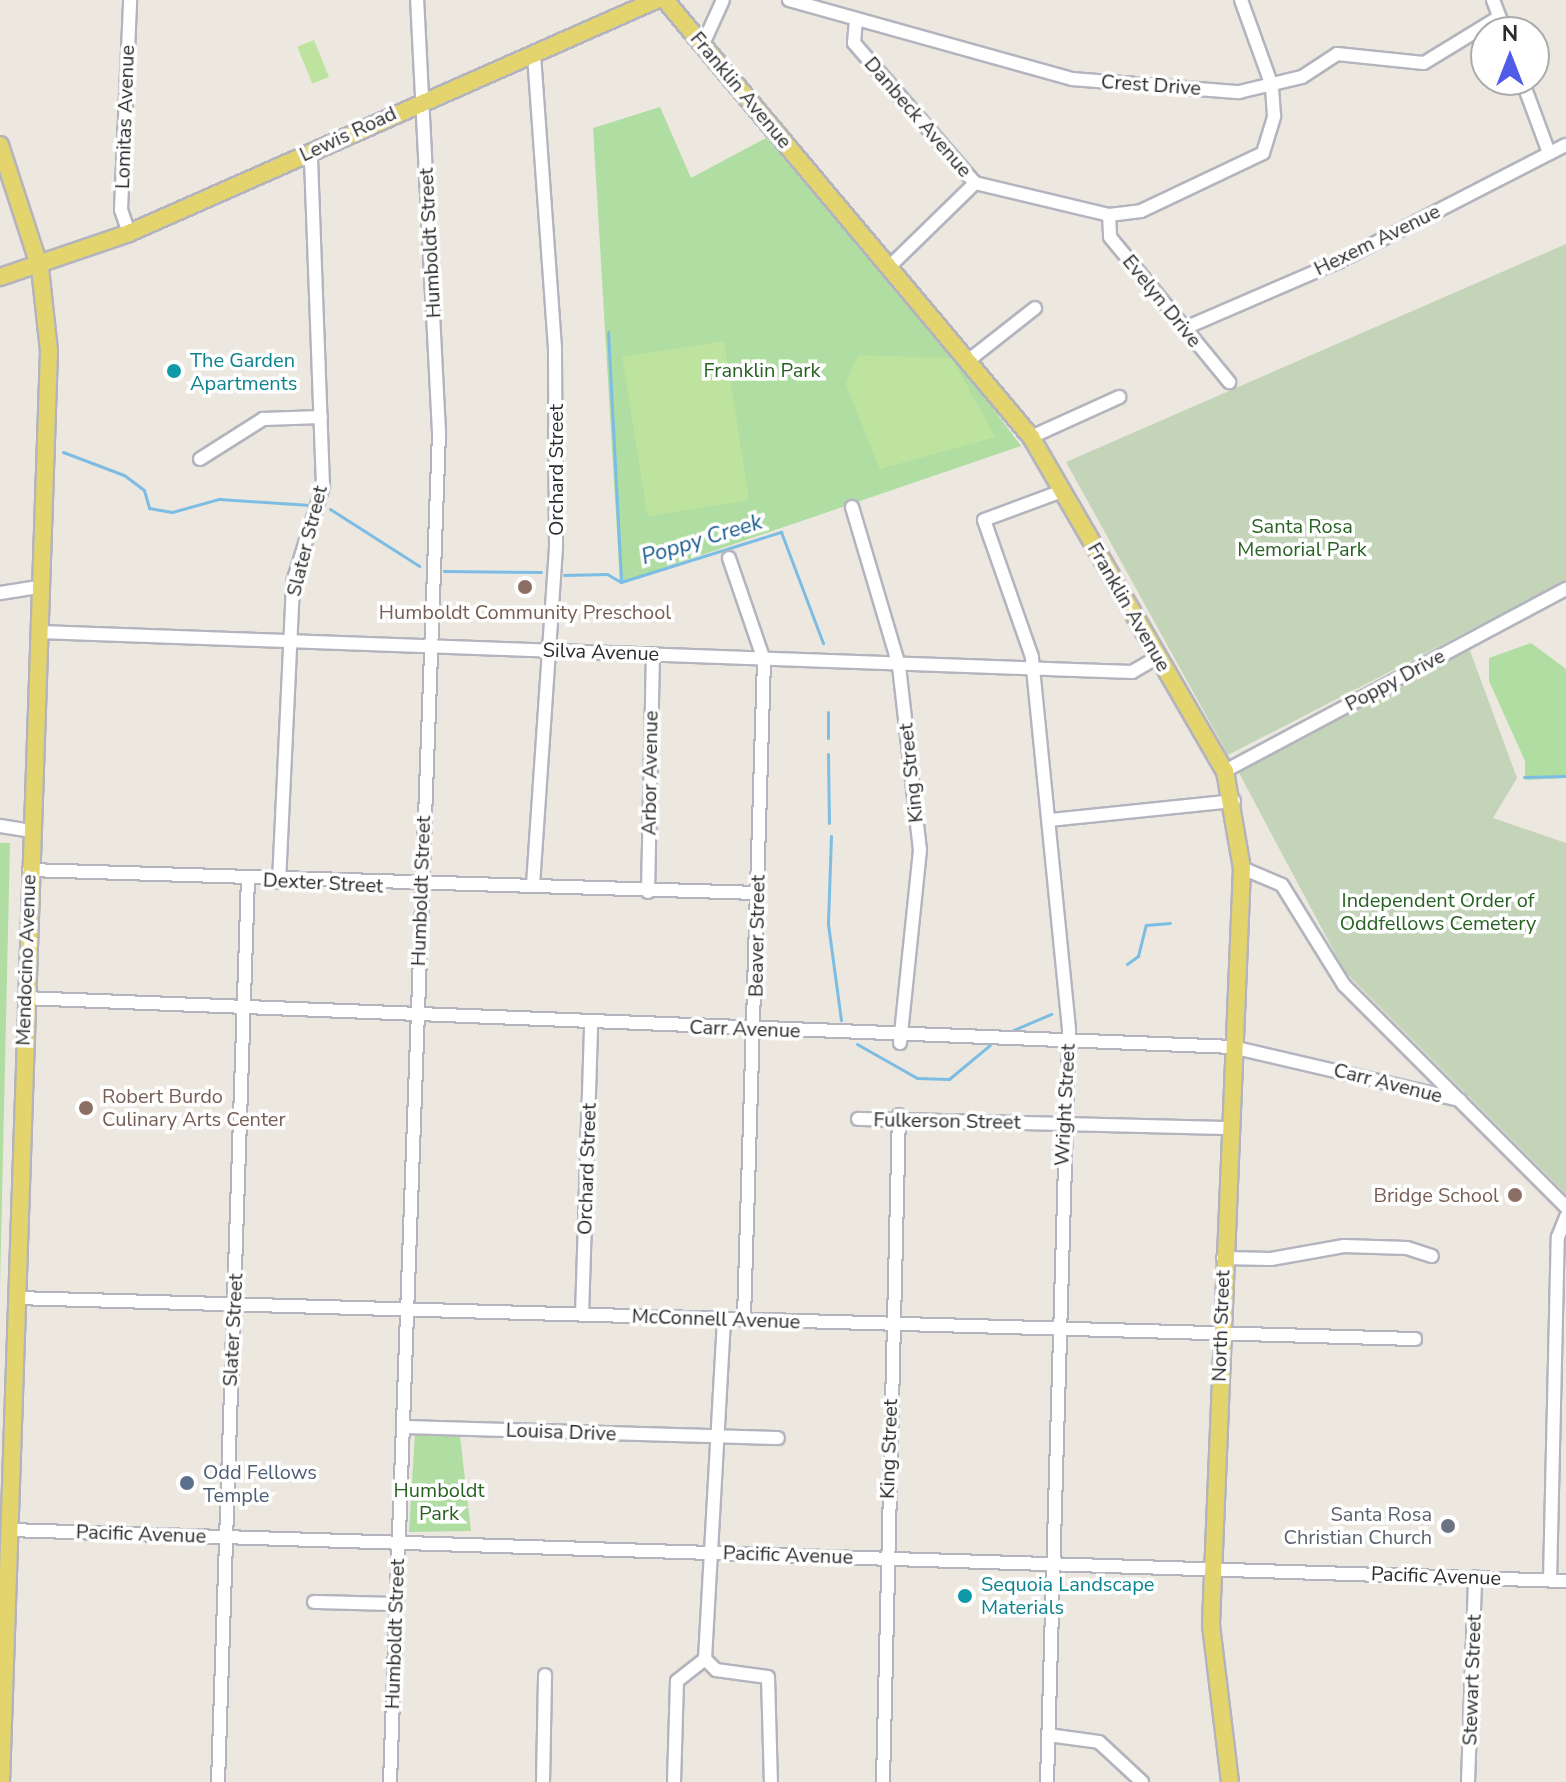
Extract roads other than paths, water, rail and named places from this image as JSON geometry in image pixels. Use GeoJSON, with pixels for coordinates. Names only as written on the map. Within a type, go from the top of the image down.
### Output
{"type":"FeatureCollection","features":[{"type":"Feature","properties":{"kind":"main road","name":"Lewis Road"},"geometry":{"type":"LineString","coordinates":[[0,277],[40,268],[129,233],[422,100],[656,0]]}},
{"type":"Feature","properties":{"kind":"main road","name":"Franklin Avenue"},"geometry":{"type":"LineString","coordinates":[[665,0],[1031,437],[1225,771],[1234,801],[1242,868]]}},
{"type":"Feature","properties":{"kind":"main road","name":"Mendocino Avenue"},"geometry":{"type":"LineString","coordinates":[[0,145],[40,268],[49,351],[24,998],[1,1782]]}},
{"type":"Feature","properties":{"kind":"main road","name":"North Street"},"geometry":{"type":"LineString","coordinates":[[1230,1782],[1215,1674],[1212,1568],[1228,1128],[1242,868]]}},
{"type":"Feature","properties":{"kind":"street","name":"Lomitas Avenue"},"geometry":{"type":"LineString","coordinates":[[129,233],[121,198],[130,0]]}},
{"type":"Feature","properties":{"kind":"street","name":"Humboldt Street"},"geometry":{"type":"LineString","coordinates":[[390,1782],[439,432],[417,0]]}},
{"type":"Feature","properties":{"kind":"street"},"geometry":{"type":"LineString","coordinates":[[703,44],[723,0]]}},
{"type":"Feature","properties":{"kind":"street","name":"Crest Drive"},"geometry":{"type":"LineString","coordinates":[[789,0],[1072,79],[1239,92],[1302,77],[1337,54],[1424,63],[1470,35]]}},
{"type":"Feature","properties":{"kind":"street","name":"Danbeck Avenue"},"geometry":{"type":"LineString","coordinates":[[856,20],[854,43],[975,183],[1109,215],[1141,211],[1263,153],[1274,116],[1272,86],[1241,0]]}},
{"type":"Feature","properties":{"kind":"street","name":"Orchard Street"},"geometry":{"type":"LineString","coordinates":[[533,885],[544,651],[556,546],[555,348],[534,54]]}},
{"type":"Feature","properties":{"kind":"street"},"geometry":{"type":"LineString","coordinates":[[1528,96],[1549,153]]}},
{"type":"Feature","properties":{"kind":"street","name":"Hexem Avenue"},"geometry":{"type":"LineString","coordinates":[[1185,328],[1340,261],[1566,145]]}},
{"type":"Feature","properties":{"kind":"street","name":"Slater Street"},"geometry":{"type":"LineString","coordinates":[[279,882],[289,637],[296,569],[322,498],[311,151]]}},
{"type":"Feature","properties":{"kind":"street"},"geometry":{"type":"LineString","coordinates":[[890,266],[975,183]]}},
{"type":"Feature","properties":{"kind":"street","name":"Evelyn Drive"},"geometry":{"type":"LineString","coordinates":[[1109,215],[1110,237],[1229,382]]}},
{"type":"Feature","properties":{"kind":"street"},"geometry":{"type":"LineString","coordinates":[[969,360],[1035,308]]}},
{"type":"Feature","properties":{"kind":"street"},"geometry":{"type":"LineString","coordinates":[[1031,437],[1119,397]]}},
{"type":"Feature","properties":{"kind":"street"},"geometry":{"type":"LineString","coordinates":[[200,459],[263,419],[321,417]]}},
{"type":"Feature","properties":{"kind":"street","name":"Wright Street"},"geometry":{"type":"LineString","coordinates":[[1047,1782],[1049,1563],[1062,1124],[1069,1039],[1050,820],[1032,669],[984,520],[1062,491]]}},
{"type":"Feature","properties":{"kind":"street","name":"King Street"},"geometry":{"type":"LineString","coordinates":[[852,507],[899,666],[921,895],[904,953],[901,1037]]}},
{"type":"Feature","properties":{"kind":"street","name":"Beaver Street"},"geometry":{"type":"LineString","coordinates":[[729,558],[764,660],[756,1030],[744,1320]]}},
{"type":"Feature","properties":{"kind":"street"},"geometry":{"type":"LineString","coordinates":[[0,593],[39,587]]}},
{"type":"Feature","properties":{"kind":"street","name":"Poppy Drive"},"geometry":{"type":"LineString","coordinates":[[1225,771],[1566,589]]}},
{"type":"Feature","properties":{"kind":"street","name":"Silva Avenue"},"geometry":{"type":"LineString","coordinates":[[40,632],[289,637],[899,666],[1132,672],[1158,657]]}},
{"type":"Feature","properties":{"kind":"street","name":"Arbor Avenue"},"geometry":{"type":"LineString","coordinates":[[648,892],[653,654]]}},
{"type":"Feature","properties":{"kind":"street"},"geometry":{"type":"LineString","coordinates":[[1050,820],[1234,801]]}},
{"type":"Feature","properties":{"kind":"street"},"geometry":{"type":"LineString","coordinates":[[0,828],[30,831]]}},
{"type":"Feature","properties":{"kind":"street"},"geometry":{"type":"LineString","coordinates":[[1242,868],[1282,885],[1344,985],[1566,1207]]}},
{"type":"Feature","properties":{"kind":"street","name":"Dexter Street"},"geometry":{"type":"LineString","coordinates":[[29,870],[421,887],[430,881],[648,892],[758,893]]}},
{"type":"Feature","properties":{"kind":"street","name":"Slater Street"},"geometry":{"type":"LineString","coordinates":[[218,1782],[223,1537],[248,879]]}},
{"type":"Feature","properties":{"kind":"street","name":"Carr Avenue"},"geometry":{"type":"LineString","coordinates":[[24,998],[416,1013],[901,1037],[1069,1039],[1232,1047],[1460,1100]]}},
{"type":"Feature","properties":{"kind":"street","name":"Orchard Street"},"geometry":{"type":"LineString","coordinates":[[582,1315],[591,1024]]}},
{"type":"Feature","properties":{"kind":"street","name":"King Street"},"geometry":{"type":"LineString","coordinates":[[883,1782],[899,1118]]}},
{"type":"Feature","properties":{"kind":"street","name":"Fulkerson Street"},"geometry":{"type":"LineString","coordinates":[[858,1119],[1228,1128]]}},
{"type":"Feature","properties":{"kind":"street"},"geometry":{"type":"LineString","coordinates":[[1550,1580],[1558,1237],[1566,1217]]}},
{"type":"Feature","properties":{"kind":"street"},"geometry":{"type":"LineString","coordinates":[[1223,1258],[1271,1259],[1344,1246],[1407,1248],[1432,1256]]}},
{"type":"Feature","properties":{"kind":"street","name":"McConnell Avenue"},"geometry":{"type":"LineString","coordinates":[[16,1298],[1415,1339]]}},
{"type":"Feature","properties":{"kind":"street"},"geometry":{"type":"LineString","coordinates":[[674,1782],[677,1681],[705,1659],[715,1553],[724,1319]]}},
{"type":"Feature","properties":{"kind":"street","name":"Louisa Drive"},"geometry":{"type":"LineString","coordinates":[[403,1427],[778,1438]]}},
{"type":"Feature","properties":{"kind":"street","name":"Pacific Avenue"},"geometry":{"type":"LineString","coordinates":[[10,1530],[1566,1581]]}},
{"type":"Feature","properties":{"kind":"street","name":"Stewart Street"},"geometry":{"type":"LineString","coordinates":[[1468,1782],[1475,1577]]}},
{"type":"Feature","properties":{"kind":"street"},"geometry":{"type":"LineString","coordinates":[[314,1602],[396,1604]]}},
{"type":"Feature","properties":{"kind":"street"},"geometry":{"type":"LineString","coordinates":[[705,1659],[716,1670],[768,1677],[771,1782]]}},
{"type":"Feature","properties":{"kind":"street"},"geometry":{"type":"LineString","coordinates":[[543,1782],[545,1675]]}},
{"type":"Feature","properties":{"kind":"street"},"geometry":{"type":"LineString","coordinates":[[1048,1735],[1099,1742],[1142,1782]]}},
{"type":"Feature","properties":{"kind":"waterway"},"geometry":{"type":"LineString","coordinates":[[608,332],[621,582]]}},
{"type":"Feature","properties":{"kind":"waterway","name":"Poppy Creek"},"geometry":{"type":"LineString","coordinates":[[63,452],[124,475],[144,490],[149,508],[172,512],[219,499],[310,505]]}},
{"type":"Feature","properties":{"kind":"waterway","name":"Poppy Creek"},"geometry":{"type":"LineString","coordinates":[[330,509],[419,566]]}},
{"type":"Feature","properties":{"kind":"waterway","name":"Poppy Creek"},"geometry":{"type":"LineString","coordinates":[[564,575],[607,574],[621,582],[781,532],[823,643]]}},
{"type":"Feature","properties":{"kind":"waterway","name":"Poppy Creek"},"geometry":{"type":"LineString","coordinates":[[444,571],[541,572]]}},
{"type":"Feature","properties":{"kind":"waterway","name":"Poppy Creek"},"geometry":{"type":"LineString","coordinates":[[828,712],[828,738]]}},
{"type":"Feature","properties":{"kind":"waterway","name":"Poppy Creek"},"geometry":{"type":"LineString","coordinates":[[828,754],[829,823]]}},
{"type":"Feature","properties":{"kind":"waterway","name":"Poppy Creek"},"geometry":{"type":"LineString","coordinates":[[1524,777],[1566,776]]}},
{"type":"Feature","properties":{"kind":"waterway","name":"Poppy Creek"},"geometry":{"type":"LineString","coordinates":[[831,836],[828,924],[841,1020]]}},
{"type":"Feature","properties":{"kind":"waterway","name":"Poppy Creek"},"geometry":{"type":"LineString","coordinates":[[1127,964],[1138,956],[1146,925],[1170,923]]}},
{"type":"Feature","properties":{"kind":"waterway","name":"Poppy Creek"},"geometry":{"type":"LineString","coordinates":[[1009,1032],[1051,1014]]}},
{"type":"Feature","properties":{"kind":"waterway","name":"Poppy Creek"},"geometry":{"type":"LineString","coordinates":[[857,1044],[917,1078],[949,1079],[990,1045]]}},
{"type":"Feature","properties":{"kind":"place","name":"The Garden Apartments"},"geometry":{"type":"Point","coordinates":[174,371]}},
{"type":"Feature","properties":{"kind":"place","name":"Humboldt Community Preschool"},"geometry":{"type":"Point","coordinates":[525,587]}},
{"type":"Feature","properties":{"kind":"place","name":"Robert Burdo Culinary Arts Center"},"geometry":{"type":"Point","coordinates":[86,1108]}},
{"type":"Feature","properties":{"kind":"place","name":"Bridge School"},"geometry":{"type":"Point","coordinates":[1515,1195]}},
{"type":"Feature","properties":{"kind":"place","name":"Odd Fellows Temple"},"geometry":{"type":"Point","coordinates":[187,1483]}},
{"type":"Feature","properties":{"kind":"place","name":"Santa Rosa Christian Church"},"geometry":{"type":"Point","coordinates":[1448,1526]}},
{"type":"Feature","properties":{"kind":"place","name":"Sequoia Landscape Materials"},"geometry":{"type":"Point","coordinates":[965,1596]}},
{"type":"Feature","properties":{"kind":"park label","name":"Franklin Park"},"geometry":{"type":"Point","coordinates":[762,370]}},
{"type":"Feature","properties":{"kind":"park label","name":"Santa Rosa Memorial Park"},"geometry":{"type":"Point","coordinates":[1302,538]}},
{"type":"Feature","properties":{"kind":"park label","name":"Independent Order of Oddfellows Cemetery"},"geometry":{"type":"Point","coordinates":[1438,912]}},
{"type":"Feature","properties":{"kind":"park label","name":"Humboldt Park"},"geometry":{"type":"Point","coordinates":[439,1502]}}]}
